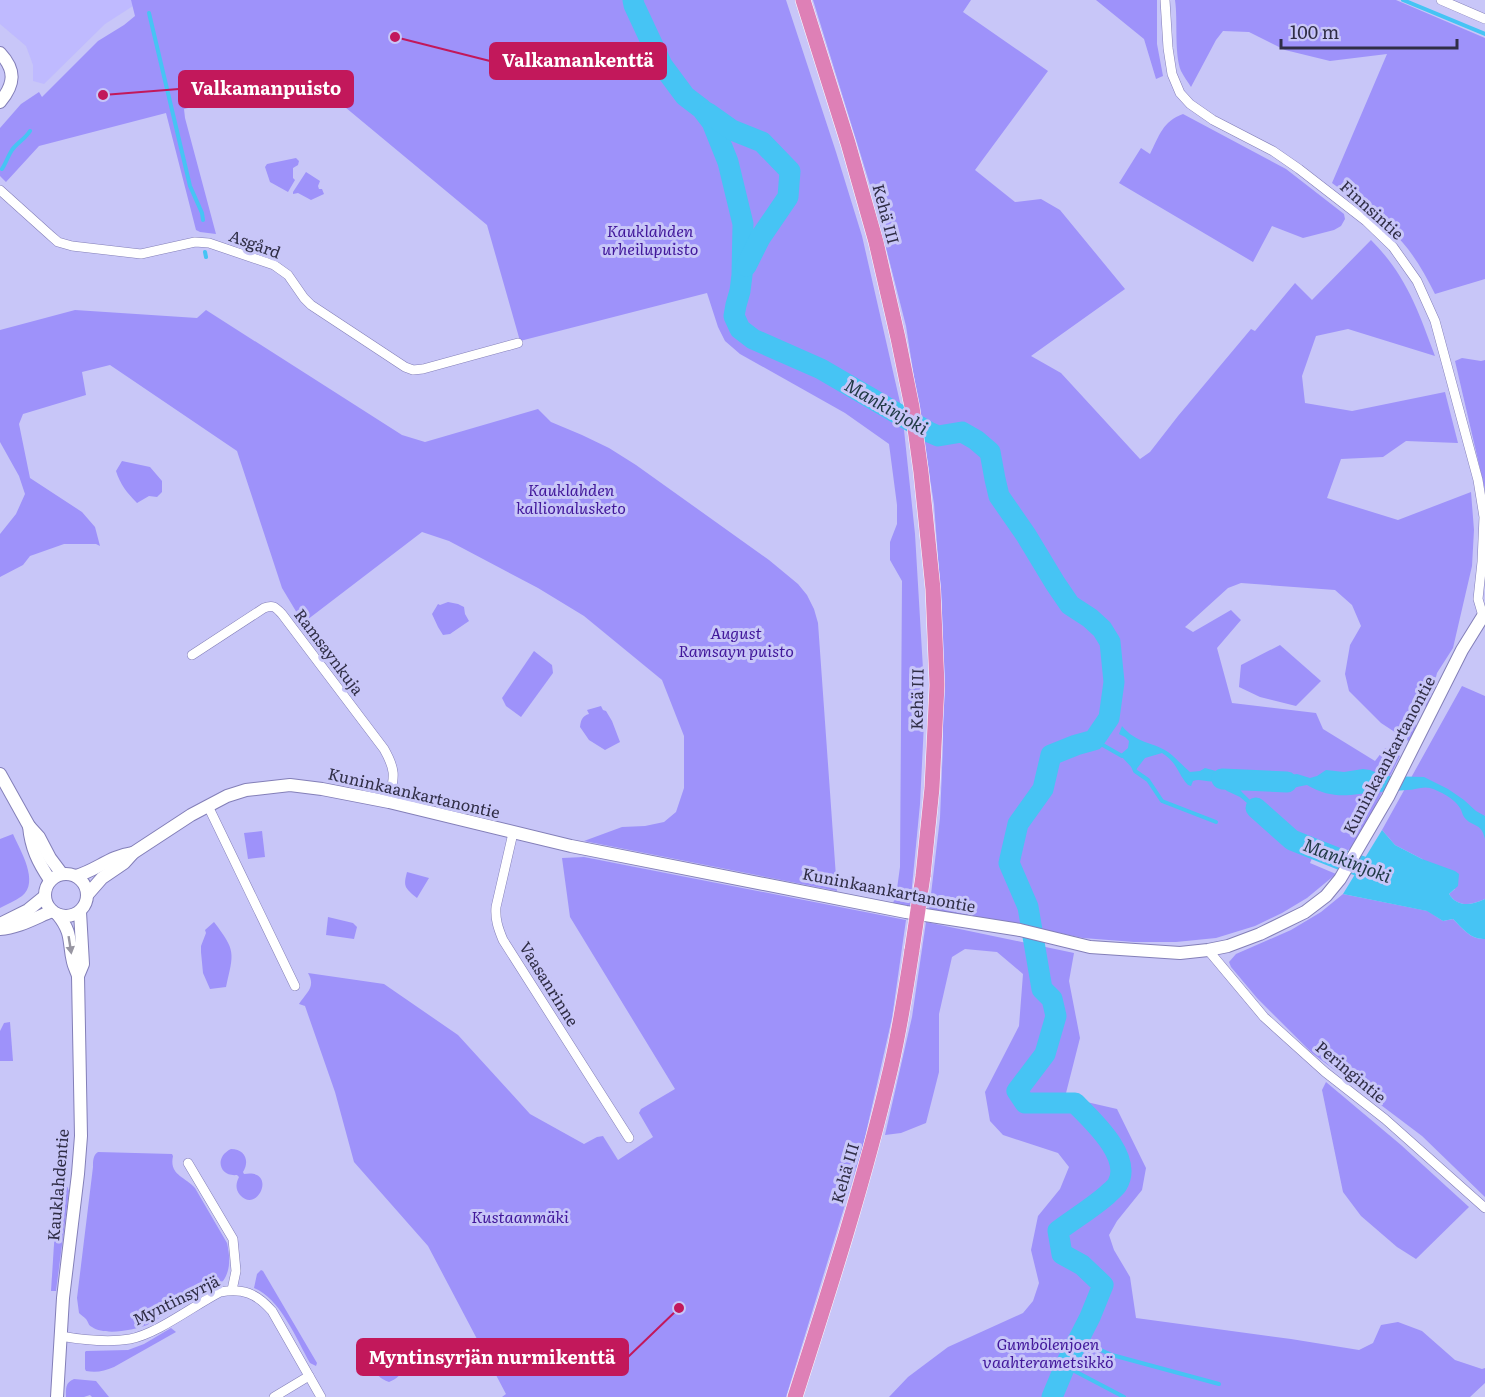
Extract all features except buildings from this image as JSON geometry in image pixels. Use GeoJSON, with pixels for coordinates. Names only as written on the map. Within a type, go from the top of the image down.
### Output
{"type":"FeatureCollection","features":[{"type":"Feature","properties":{"kind":"highway","name":"Kehä III"},"geometry":{"type":"LineString","coordinates":[[795,1397],[876,1130],[898,1035],[923,876],[932,788],[937,685],[933,589],[912,407],[876,242],[803,0]]}},
{"type":"Feature","properties":{"kind":"street","name":"Finnsintie"},"geometry":{"type":"LineString","coordinates":[[1166,0],[1168,48],[1172,74],[1180,93],[1190,104],[1214,120],[1273,151],[1366,221],[1393,246],[1417,281],[1435,321],[1478,480],[1484,517],[1478,599],[1484,614]]}},
{"type":"Feature","properties":{"kind":"street"},"geometry":{"type":"LineString","coordinates":[[1441,0],[1485,19]]}},
{"type":"Feature","properties":{"kind":"street"},"geometry":{"type":"LineString","coordinates":[[0,53],[10,66],[12,77],[11,87],[0,102]]}},
{"type":"Feature","properties":{"kind":"street","name":"Asgård"},"geometry":{"type":"LineString","coordinates":[[0,190],[58,242],[72,246],[141,254],[195,242],[209,243],[274,265],[288,275],[311,305],[413,370],[518,343]]}},
{"type":"Feature","properties":{"kind":"street","name":"Ramsaynkuja"},"geometry":{"type":"LineString","coordinates":[[192,655],[264,608],[270,606],[276,608],[384,749],[394,772],[389,802]]}},
{"type":"Feature","properties":{"kind":"street","name":"Kuninkaankartanontie"},"geometry":{"type":"LineString","coordinates":[[88,894],[102,878],[124,863],[133,853],[191,815],[227,796],[246,790],[290,785],[389,802],[571,846],[906,912],[1020,930],[1090,947],[1180,953],[1208,950],[1260,934],[1305,912],[1326,896],[1340,879],[1388,797],[1462,650],[1484,614]]}},
{"type":"Feature","properties":{"kind":"street"},"geometry":{"type":"LineString","coordinates":[[0,774],[29,826],[39,837],[62,874]]}},
{"type":"Feature","properties":{"kind":"street"},"geometry":{"type":"LineString","coordinates":[[208,806],[295,987]]}},
{"type":"Feature","properties":{"kind":"street"},"geometry":{"type":"LineString","coordinates":[[29,826],[30,841],[34,852],[50,880]]}},
{"type":"Feature","properties":{"kind":"street","name":"Vaasanrinne"},"geometry":{"type":"LineString","coordinates":[[513,833],[496,907],[497,927],[629,1138]]}},
{"type":"Feature","properties":{"kind":"street","name":"Kuninkaankartanontie"},"geometry":{"type":"LineString","coordinates":[[76,876],[87,873],[106,861],[133,853]]}},
{"type":"Feature","properties":{"kind":"street"},"geometry":{"type":"LineString","coordinates":[[0,929],[7,929],[55,913],[69,916],[80,912],[86,904],[88,894],[84,883],[76,876],[62,874],[50,880],[45,888],[44,897],[47,905],[55,913]]}},
{"type":"Feature","properties":{"kind":"street"},"geometry":{"type":"LineString","coordinates":[[0,924],[33,907],[44,897]]}},
{"type":"Feature","properties":{"kind":"street","name":"Kauklahdentie"},"geometry":{"type":"LineString","coordinates":[[78,976],[83,964],[80,912]]}},
{"type":"Feature","properties":{"kind":"street","name":"Kauklahdentie"},"geometry":{"type":"LineString","coordinates":[[55,913],[65,924],[78,976],[81,1136],[63,1298],[57,1397]]}},
{"type":"Feature","properties":{"kind":"street","name":"Peringintie"},"geometry":{"type":"LineString","coordinates":[[1208,950],[1264,1017],[1485,1208]]}},
{"type":"Feature","properties":{"kind":"street"},"geometry":{"type":"LineString","coordinates":[[188,1163],[233,1239],[236,1271],[232,1290]]}},
{"type":"Feature","properties":{"kind":"street","name":"Myntinsyrjä"},"geometry":{"type":"LineString","coordinates":[[60,1336],[82,1340],[129,1339],[151,1332],[220,1293],[232,1290],[249,1293],[264,1302],[272,1311],[321,1397]]}},
{"type":"Feature","properties":{"kind":"street"},"geometry":{"type":"LineString","coordinates":[[274,1397],[309,1376]]}},
{"type":"Feature","properties":{"kind":"shaded area"},"geometry":{"type":"Polygon","coordinates":[[[0,0],[131,0],[133,6],[105,24],[44,84],[33,81],[33,65],[26,46],[0,24],[0,0]]]}},
{"type":"Feature","properties":{"kind":"green space","name":"Kauklahden urheilupuisto"},"geometry":{"type":"Polygon","coordinates":[[[131,0],[786,0],[862,236],[902,411],[915,534],[925,703],[920,804],[910,907],[893,903],[900,867],[902,581],[890,560],[890,542],[897,524],[897,505],[889,444],[845,413],[740,354],[725,341],[707,293],[520,341],[487,225],[310,78],[184,109],[216,234],[196,230],[166,113],[39,146],[6,182],[0,176],[0,128],[21,104],[39,92],[42,97],[98,41],[135,16],[131,0]]]}},
{"type":"Feature","properties":{"kind":"green space"},"geometry":{"type":"Polygon","coordinates":[[[813,0],[971,0],[963,12],[1048,71],[975,170],[1015,202],[1041,199],[1060,210],[1125,289],[1031,356],[1061,373],[1140,459],[1150,452],[1251,329],[1255,331],[1295,283],[1312,300],[1371,240],[1393,266],[1410,294],[1435,356],[1348,329],[1316,336],[1302,376],[1305,403],[1352,411],[1445,392],[1458,443],[1406,441],[1383,457],[1341,459],[1327,498],[1398,520],[1471,492],[1474,530],[1472,566],[1453,648],[1437,673],[1429,705],[1421,708],[1415,715],[1416,732],[1410,742],[1381,723],[1349,691],[1345,674],[1350,645],[1361,626],[1352,605],[1335,590],[1241,583],[1228,588],[1185,627],[1193,632],[1231,610],[1241,620],[1217,648],[1232,703],[1316,713],[1323,729],[1375,761],[1385,748],[1400,756],[1356,845],[1345,852],[1319,842],[1310,863],[1336,874],[1307,898],[1282,913],[1255,926],[1216,938],[1176,942],[1134,942],[1083,938],[993,919],[929,911],[940,818],[943,745],[942,611],[934,504],[906,326],[870,185],[813,0]]]}},
{"type":"Feature","properties":{"kind":"green space"},"geometry":{"type":"Polygon","coordinates":[[[1096,0],[1157,0],[1157,44],[1163,76],[1156,79],[1144,39],[1096,0]]]}},
{"type":"Feature","properties":{"kind":"green space"},"geometry":{"type":"Polygon","coordinates":[[[1175,0],[1396,0],[1485,38],[1485,279],[1435,294],[1408,249],[1395,234],[1332,183],[1387,54],[1330,61],[1285,50],[1249,32],[1223,31],[1191,87],[1179,64],[1175,0]]]}},
{"type":"Feature","properties":{"kind":"green space"},"geometry":{"type":"Polygon","coordinates":[[[1183,114],[1286,169],[1344,214],[1345,219],[1341,226],[1303,238],[1272,226],[1253,262],[1119,183],[1141,148],[1150,154],[1166,125],[1183,114]]]}},
{"type":"Feature","properties":{"kind":"green space"},"geometry":{"type":"Polygon","coordinates":[[[296,158],[299,161],[298,165],[293,168],[295,180],[288,192],[270,182],[265,167],[267,164],[296,158]]]}},
{"type":"Feature","properties":{"kind":"green space"},"geometry":{"type":"Polygon","coordinates":[[[306,172],[320,181],[318,186],[324,194],[311,200],[298,193],[293,194],[306,172]]]}},
{"type":"Feature","properties":{"kind":"green space","name":"August Ramsayn puisto"},"geometry":{"type":"Polygon","coordinates":[[[75,310],[197,318],[206,310],[402,435],[425,442],[538,409],[551,422],[609,448],[636,465],[769,560],[798,584],[807,595],[818,623],[837,891],[584,841],[622,827],[664,822],[676,812],[684,788],[684,736],[662,680],[584,616],[538,588],[449,541],[422,532],[303,623],[282,588],[237,451],[110,365],[82,372],[86,395],[23,414],[19,424],[30,478],[82,512],[95,527],[100,546],[64,544],[30,556],[23,565],[0,577],[0,534],[16,514],[25,494],[19,476],[0,442],[0,330],[75,310]]]}},
{"type":"Feature","properties":{"kind":"green space"},"geometry":{"type":"Polygon","coordinates":[[[1462,358],[1485,360],[1485,490],[1455,361],[1462,358]]]}},
{"type":"Feature","properties":{"kind":"green space"},"geometry":{"type":"Polygon","coordinates":[[[122,461],[150,467],[162,481],[162,492],[157,497],[149,496],[137,503],[124,488],[116,471],[122,461]]]}},
{"type":"Feature","properties":{"kind":"green space"},"geometry":{"type":"Polygon","coordinates":[[[448,602],[464,607],[469,621],[450,634],[443,635],[432,614],[438,604],[448,602]]]}},
{"type":"Feature","properties":{"kind":"green space"},"geometry":{"type":"Polygon","coordinates":[[[1280,645],[1321,681],[1296,706],[1260,697],[1239,687],[1241,665],[1280,645]]]}},
{"type":"Feature","properties":{"kind":"green space"},"geometry":{"type":"Polygon","coordinates":[[[534,651],[552,665],[553,673],[521,717],[506,706],[502,698],[534,651]]]}},
{"type":"Feature","properties":{"kind":"green space"},"geometry":{"type":"Polygon","coordinates":[[[1462,686],[1485,696],[1485,899],[1466,904],[1457,902],[1449,894],[1455,889],[1422,859],[1395,845],[1382,830],[1462,686]]]}},
{"type":"Feature","properties":{"kind":"green space"},"geometry":{"type":"Polygon","coordinates":[[[601,706],[612,721],[620,742],[605,750],[589,740],[580,727],[582,719],[589,714],[587,710],[601,706]]]}},
{"type":"Feature","properties":{"kind":"green space"},"geometry":{"type":"Polygon","coordinates":[[[262,831],[265,857],[248,859],[244,833],[262,831]]]}},
{"type":"Feature","properties":{"kind":"green space"},"geometry":{"type":"Polygon","coordinates":[[[13,834],[27,866],[29,883],[22,896],[0,908],[0,839],[13,834]]]}},
{"type":"Feature","properties":{"kind":"green space","name":"Kustaanmäki"},"geometry":{"type":"Polygon","coordinates":[[[584,857],[906,920],[892,1018],[863,1146],[786,1397],[502,1397],[506,1394],[428,1246],[354,1162],[335,1092],[305,1006],[299,1004],[311,986],[308,973],[384,984],[458,1035],[530,1114],[584,1144],[603,1136],[618,1160],[653,1137],[639,1113],[641,1109],[675,1089],[570,917],[562,858],[584,857]]]}},
{"type":"Feature","properties":{"kind":"green space"},"geometry":{"type":"Polygon","coordinates":[[[407,872],[429,878],[417,898],[406,887],[407,872]]]}},
{"type":"Feature","properties":{"kind":"green space"},"geometry":{"type":"Polygon","coordinates":[[[1343,894],[1428,911],[1443,921],[1453,919],[1471,936],[1485,939],[1485,1197],[1422,1136],[1312,1053],[1257,998],[1231,967],[1229,962],[1236,954],[1291,930],[1321,912],[1343,894]]]}},
{"type":"Feature","properties":{"kind":"green space"},"geometry":{"type":"Polygon","coordinates":[[[328,917],[353,923],[357,927],[354,939],[326,935],[328,917]]]}},
{"type":"Feature","properties":{"kind":"green space"},"geometry":{"type":"Polygon","coordinates":[[[214,922],[230,946],[232,959],[226,987],[210,989],[203,973],[201,946],[205,930],[214,922]]]}},
{"type":"Feature","properties":{"kind":"green space","name":"Gumbölenjoen vaahterametsikkö"},"geometry":{"type":"Polygon","coordinates":[[[926,922],[1074,953],[1069,981],[1080,1038],[1065,1097],[1117,1109],[1146,1168],[1142,1190],[1117,1221],[1109,1235],[1114,1250],[1130,1277],[1136,1318],[1359,1350],[1373,1343],[1381,1325],[1398,1322],[1422,1331],[1455,1360],[1485,1368],[1485,1383],[1470,1397],[889,1397],[908,1377],[948,1347],[1023,1313],[1033,1301],[1039,1283],[1031,1250],[1038,1216],[1060,1189],[1069,1167],[1058,1153],[1003,1135],[990,1121],[985,1092],[1019,1026],[1023,974],[997,952],[965,949],[952,957],[939,1014],[939,1072],[926,1123],[901,1133],[885,1135],[912,1017],[926,922]]]}},
{"type":"Feature","properties":{"kind":"green space"},"geometry":{"type":"Polygon","coordinates":[[[10,1022],[13,1061],[0,1061],[0,1031],[4,1023],[10,1022]]]}},
{"type":"Feature","properties":{"kind":"green space"},"geometry":{"type":"Polygon","coordinates":[[[1326,1082],[1401,1145],[1469,1207],[1416,1259],[1397,1247],[1361,1216],[1343,1192],[1322,1090],[1326,1082]]]}},
{"type":"Feature","properties":{"kind":"green space"},"geometry":{"type":"Polygon","coordinates":[[[231,1149],[240,1151],[245,1156],[244,1174],[254,1174],[260,1178],[262,1190],[253,1199],[247,1200],[240,1195],[236,1186],[239,1177],[226,1173],[221,1166],[222,1157],[231,1149]]]}},
{"type":"Feature","properties":{"kind":"green space"},"geometry":{"type":"Polygon","coordinates":[[[98,1152],[172,1154],[175,1171],[195,1188],[227,1243],[229,1258],[229,1268],[223,1281],[147,1325],[112,1332],[98,1330],[90,1325],[79,1313],[77,1298],[93,1160],[98,1152]]]}},
{"type":"Feature","properties":{"kind":"green space"},"geometry":{"type":"Polygon","coordinates":[[[58,1183],[65,1185],[69,1191],[56,1291],[51,1291],[58,1183]]]}},
{"type":"Feature","properties":{"kind":"green space"},"geometry":{"type":"Polygon","coordinates":[[[261,1270],[317,1363],[316,1366],[310,1363],[280,1310],[263,1293],[254,1288],[257,1274],[261,1270]]]}},
{"type":"Feature","properties":{"kind":"green space"},"geometry":{"type":"Polygon","coordinates":[[[171,1328],[176,1332],[114,1367],[97,1372],[85,1369],[86,1351],[128,1350],[144,1344],[171,1328]]]}},
{"type":"Feature","properties":{"kind":"green space"},"geometry":{"type":"Polygon","coordinates":[[[393,1354],[402,1361],[403,1369],[389,1382],[378,1376],[374,1365],[382,1357],[393,1354]]]}},
{"type":"Feature","properties":{"kind":"green space"},"geometry":{"type":"Polygon","coordinates":[[[74,1379],[96,1381],[109,1397],[90,1395],[66,1397],[66,1388],[74,1379]]]}},
{"type":"Feature","properties":{"kind":"water"},"geometry":{"type":"Polygon","coordinates":[[[1122,726],[1133,736],[1168,752],[1190,772],[1205,768],[1230,775],[1256,774],[1278,777],[1297,774],[1310,778],[1326,770],[1344,772],[1363,769],[1385,776],[1424,777],[1448,789],[1485,816],[1485,839],[1479,827],[1463,816],[1455,802],[1443,793],[1430,788],[1334,795],[1307,785],[1274,790],[1257,779],[1238,786],[1264,812],[1294,832],[1293,835],[1269,822],[1240,797],[1227,791],[1216,781],[1196,780],[1191,786],[1188,785],[1174,764],[1162,753],[1145,758],[1135,771],[1120,755],[1128,748],[1129,741],[1119,734],[1122,726]]]}},
{"type":"Feature","properties":{"kind":"water"},"geometry":{"type":"Polygon","coordinates":[[[1382,830],[1395,845],[1459,874],[1458,886],[1449,894],[1457,902],[1470,904],[1485,899],[1485,939],[1471,936],[1453,919],[1443,921],[1427,911],[1343,894],[1382,830]]]}},
{"type":"Feature","properties":{"kind":"waterway","name":"Mankinjoki"},"geometry":{"type":"LineString","coordinates":[[633,0],[662,65],[685,96],[702,109],[712,122],[728,162],[743,224],[742,275],[734,316],[740,329],[753,339],[821,369],[929,432],[938,436],[962,432],[976,440],[990,452],[999,496],[1055,583],[1070,605],[1102,629],[1110,642],[1114,682],[1109,718],[1094,740],[1051,755],[1043,789],[1018,824],[1009,863],[1028,907],[1042,989],[1052,999],[1056,1016],[1045,1054],[1017,1091],[1025,1103],[1075,1103],[1109,1140],[1120,1163],[1121,1174],[1117,1185],[1107,1195],[1058,1231],[1062,1254],[1082,1265],[1103,1285],[1052,1397]]}},
{"type":"Feature","properties":{"kind":"waterway"},"geometry":{"type":"LineString","coordinates":[[1403,0],[1485,34]]}},
{"type":"Feature","properties":{"kind":"waterway"},"geometry":{"type":"LineString","coordinates":[[149,13],[190,186],[203,220]]}},
{"type":"Feature","properties":{"kind":"waterway"},"geometry":{"type":"LineString","coordinates":[[708,113],[732,130],[762,142],[790,171],[788,197],[760,238],[746,266]]}},
{"type":"Feature","properties":{"kind":"waterway"},"geometry":{"type":"LineString","coordinates":[[2,169],[12,150],[30,131]]}},
{"type":"Feature","properties":{"kind":"waterway"},"geometry":{"type":"LineString","coordinates":[[205,252],[206,257]]}},
{"type":"Feature","properties":{"kind":"waterway"},"geometry":{"type":"LineString","coordinates":[[1094,740],[1122,756]]}},
{"type":"Feature","properties":{"kind":"waterway"},"geometry":{"type":"LineString","coordinates":[[1133,766],[1135,771],[1148,780],[1162,801],[1216,822]]}},
{"type":"Feature","properties":{"kind":"waterway","name":"Mankinjoki"},"geometry":{"type":"LineString","coordinates":[[1222,779],[1287,782]]}},
{"type":"Feature","properties":{"kind":"waterway","name":"Mankinjoki"},"geometry":{"type":"LineString","coordinates":[[1256,808],[1292,840],[1387,875]]}},
{"type":"Feature","properties":{"kind":"waterway"},"geometry":{"type":"LineString","coordinates":[[1078,1340],[1112,1355],[1219,1384]]}},
{"type":"Feature","properties":{"kind":"waterway"},"geometry":{"type":"LineString","coordinates":[[1065,1366],[1124,1397]]}},
{"type":"Feature","properties":{"kind":"place","name":"Valkamankenttä"},"geometry":{"type":"Point","coordinates":[395,37]}},
{"type":"Feature","properties":{"kind":"place","name":"Valkamanpuisto"},"geometry":{"type":"Point","coordinates":[103,95]}},
{"type":"Feature","properties":{"kind":"place","name":"Myntinsyrjän nurmikenttä"},"geometry":{"type":"Point","coordinates":[679,1308]}},
{"type":"Feature","properties":{"kind":"park label","name":"Kauklahden kallionalusketo"},"geometry":{"type":"Point","coordinates":[571,499]}}]}
